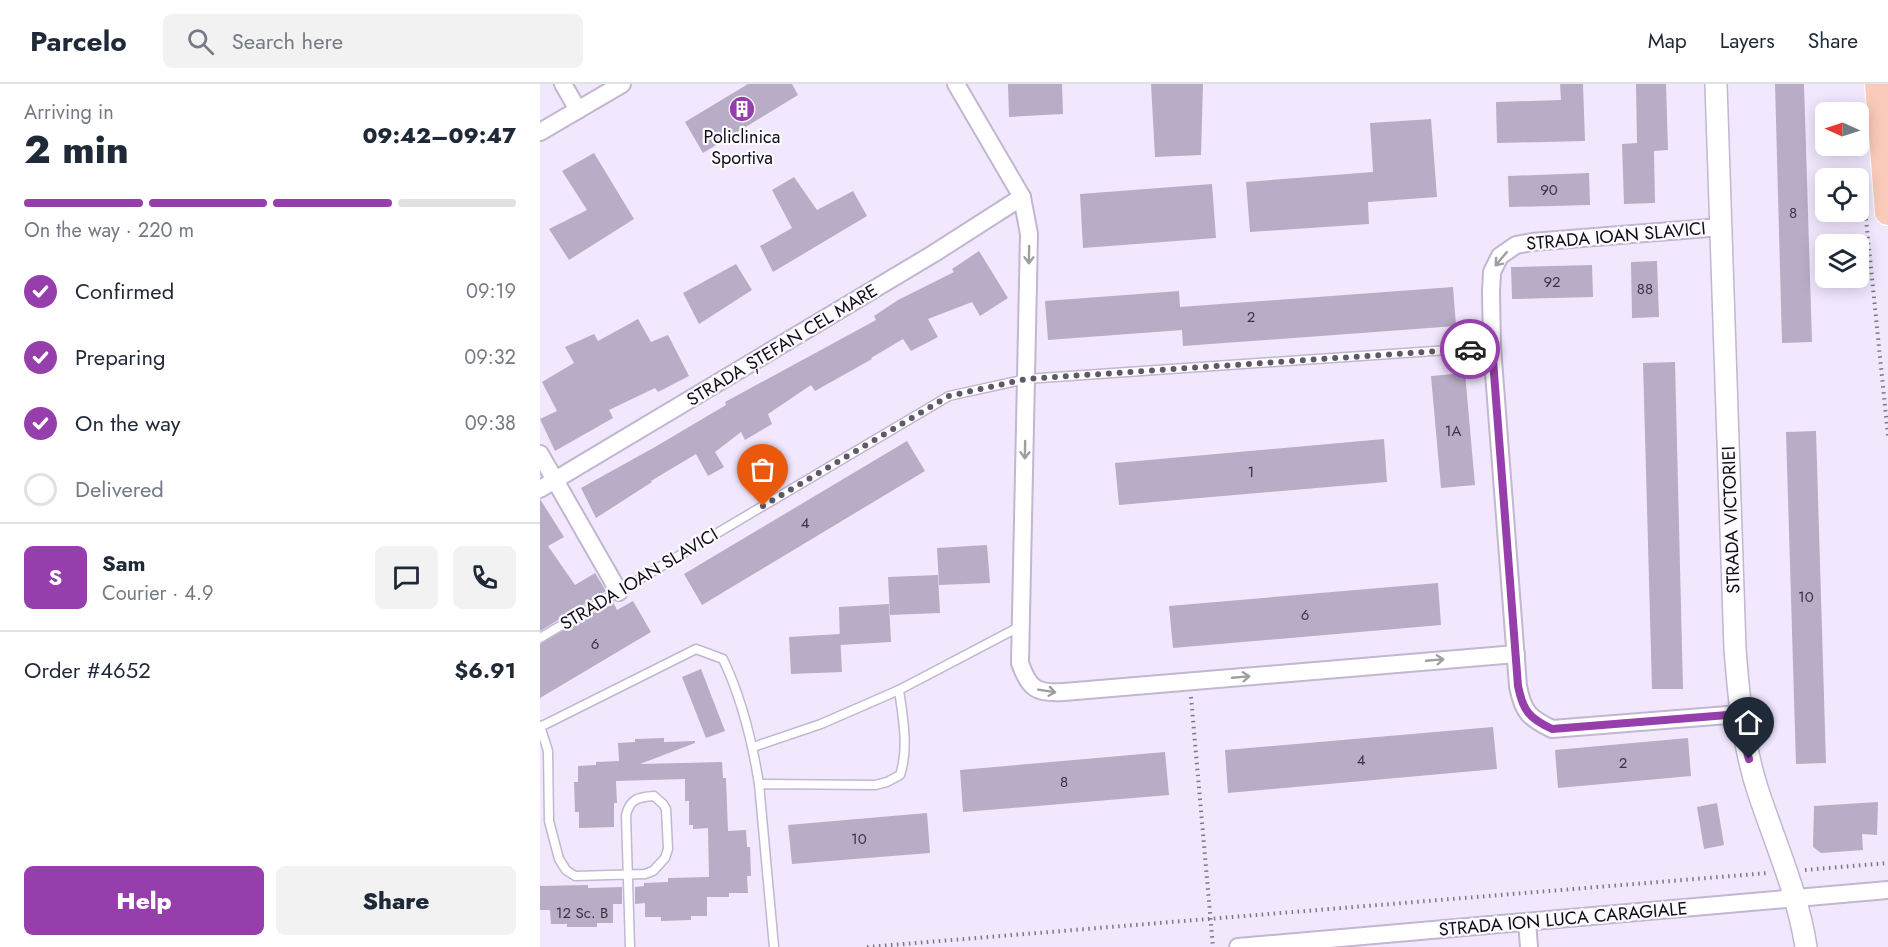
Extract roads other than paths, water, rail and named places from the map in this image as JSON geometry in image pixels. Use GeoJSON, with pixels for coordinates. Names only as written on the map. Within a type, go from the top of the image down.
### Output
{"type":"FeatureCollection","features":[{"type":"Feature","properties":{"kind":"main road"},"geometry":{"type":"LineString","coordinates":[[1877,213],[1878,84]]}},
{"type":"Feature","properties":{"kind":"street"},"geometry":{"type":"LineString","coordinates":[[563,84],[578,110]]}},
{"type":"Feature","properties":{"kind":"street"},"geometry":{"type":"LineString","coordinates":[[540,132],[622,84]]}},
{"type":"Feature","properties":{"kind":"street"},"geometry":{"type":"LineString","coordinates":[[956,84],[1022,197],[1029,234],[1020,663],[1026,680],[1034,688],[1046,693],[1516,654]]}},
{"type":"Feature","properties":{"kind":"street","name":"STRADA VICTORIEI"},"geometry":{"type":"LineString","coordinates":[[1716,84],[1735,650],[1740,714],[1744,742],[1758,792],[1788,872],[1806,947]]}},
{"type":"Feature","properties":{"kind":"street","name":"STRADA ȘTEFAN CEL MARE"},"geometry":{"type":"LineString","coordinates":[[547,485],[933,254],[1022,197]]}},
{"type":"Feature","properties":{"kind":"street","name":"STRADA IOAN SLAVICI"},"geometry":{"type":"LineString","coordinates":[[1721,227],[1516,245],[1500,256],[1492,272],[1492,347],[1521,703],[1534,720],[1552,729],[1740,714]]}},
{"type":"Feature","properties":{"kind":"street"},"geometry":{"type":"LineString","coordinates":[[540,454],[547,485],[619,592]]}},
{"type":"Feature","properties":{"kind":"street","name":"STRADA ION LUCA CARAGIALE"},"geometry":{"type":"LineString","coordinates":[[1238,947],[1888,890]]}},
{"type":"Feature","properties":{"kind":"street"},"geometry":{"type":"LineString","coordinates":[[1527,922],[1529,947]]}},
{"type":"Feature","properties":{"kind":"lane","name":"STRADA IOAN SLAVICI"},"geometry":{"type":"LineString","coordinates":[[540,638],[949,396],[1026,379],[1492,347]]}},
{"type":"Feature","properties":{"kind":"lane"},"geometry":{"type":"LineString","coordinates":[[753,747],[821,724],[899,690],[1022,626]]}},
{"type":"Feature","properties":{"kind":"lane"},"geometry":{"type":"LineString","coordinates":[[630,947],[628,874],[627,810],[639,797],[654,796],[663,804],[668,814],[668,849],[665,858],[653,871],[645,874],[628,874],[575,876],[566,870],[559,859],[549,821],[548,751],[540,727],[696,649],[723,659],[733,680],[749,727],[759,784],[774,947]]}},
{"type":"Feature","properties":{"kind":"lane"},"geometry":{"type":"LineString","coordinates":[[759,784],[875,785],[900,775],[904,762],[904,731],[899,690]]}},
{"type":"Feature","properties":{"kind":"place","name":"Policlinica Sportiva"},"geometry":{"type":"Point","coordinates":[742,109]}}]}
